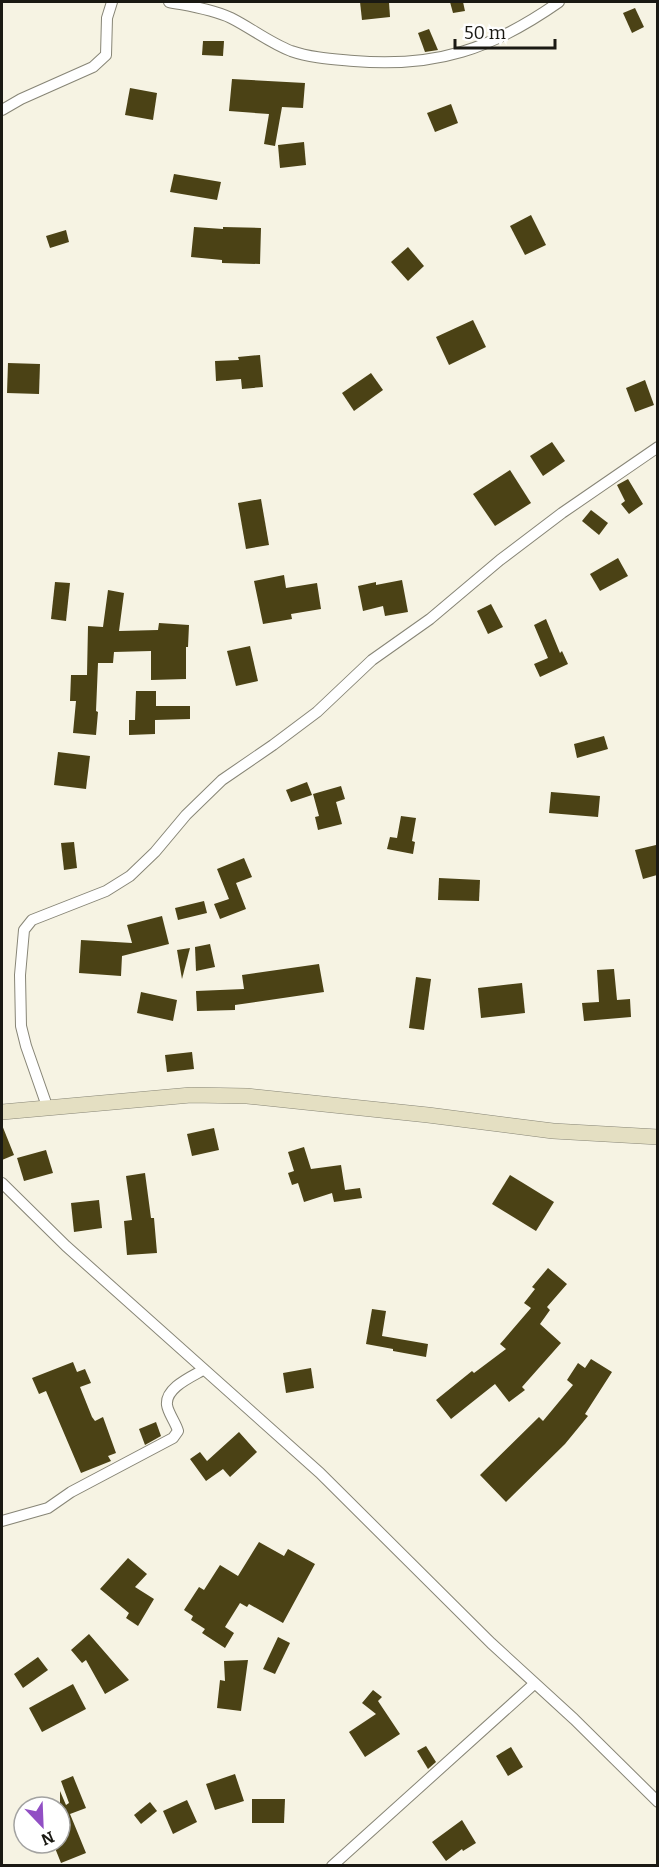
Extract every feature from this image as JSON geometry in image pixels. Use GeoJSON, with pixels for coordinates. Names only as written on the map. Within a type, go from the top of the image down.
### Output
{"type":"FeatureCollection","features":[{"type":"Feature","properties":{"kind":"main road"},"geometry":{"type":"LineString","coordinates":[[2,1112],[191,1095],[247,1096],[416,1113],[552,1131],[657,1137]]}},
{"type":"Feature","properties":{"kind":"street"},"geometry":{"type":"LineString","coordinates":[[2,110],[21,99],[93,67],[101,61],[106,55],[107,18],[112,2]]}},
{"type":"Feature","properties":{"kind":"street"},"geometry":{"type":"LineString","coordinates":[[169,2],[228,16],[289,50],[315,57],[373,62],[419,62],[452,56],[504,36],[559,2]]}},
{"type":"Feature","properties":{"kind":"street"},"geometry":{"type":"LineString","coordinates":[[48,1109],[21,1026],[24,930],[32,920],[106,891],[129,876],[155,852],[186,815],[222,780],[316,712],[372,660],[430,619],[500,560],[562,513],[657,447]]}},
{"type":"Feature","properties":{"kind":"street"},"geometry":{"type":"LineString","coordinates":[[2,1183],[66,1246],[320,1473],[657,1802]]}},
{"type":"Feature","properties":{"kind":"street"},"geometry":{"type":"LineString","coordinates":[[2,1521],[48,1508],[71,1492],[173,1438],[178,1431],[167,1405],[170,1393],[203,1370]]}},
{"type":"Feature","properties":{"kind":"street"},"geometry":{"type":"LineString","coordinates":[[332,1866],[534,1684]]}},
{"type":"Feature","properties":{"kind":"building"},"geometry":{"type":"Polygon","coordinates":[[[360,2],[389,2],[390,17],[362,20],[360,2]]]}},
{"type":"Feature","properties":{"kind":"building"},"geometry":{"type":"Polygon","coordinates":[[[450,2],[463,2],[465,11],[453,13],[450,2]]]}},
{"type":"Feature","properties":{"kind":"building"},"geometry":{"type":"Polygon","coordinates":[[[635,8],[644,27],[632,33],[623,13],[635,8]]]}},
{"type":"Feature","properties":{"kind":"building"},"geometry":{"type":"Polygon","coordinates":[[[429,29],[438,50],[425,52],[418,33],[429,29]]]}},
{"type":"Feature","properties":{"kind":"building"},"geometry":{"type":"Polygon","coordinates":[[[203,41],[224,41],[223,56],[202,55],[203,41]]]}},
{"type":"Feature","properties":{"kind":"building"},"geometry":{"type":"Polygon","coordinates":[[[232,79],[305,83],[303,108],[282,107],[275,146],[264,144],[269,114],[229,111],[232,79]]]}},
{"type":"Feature","properties":{"kind":"building"},"geometry":{"type":"Polygon","coordinates":[[[130,88],[157,93],[153,120],[125,115],[130,88]]]}},
{"type":"Feature","properties":{"kind":"building"},"geometry":{"type":"Polygon","coordinates":[[[451,104],[458,123],[435,132],[427,113],[451,104]]]}},
{"type":"Feature","properties":{"kind":"building"},"geometry":{"type":"Polygon","coordinates":[[[304,142],[306,165],[280,168],[278,145],[304,142]]]}},
{"type":"Feature","properties":{"kind":"building"},"geometry":{"type":"Polygon","coordinates":[[[174,174],[221,182],[217,200],[170,192],[174,174]]]}},
{"type":"Feature","properties":{"kind":"building"},"geometry":{"type":"Polygon","coordinates":[[[531,215],[546,245],[525,255],[510,226],[531,215]]]}},
{"type":"Feature","properties":{"kind":"building"},"geometry":{"type":"Polygon","coordinates":[[[194,227],[261,228],[260,264],[222,263],[222,260],[191,257],[194,227]]]}},
{"type":"Feature","properties":{"kind":"building"},"geometry":{"type":"Polygon","coordinates":[[[66,230],[69,242],[50,248],[46,236],[66,230]]]}},
{"type":"Feature","properties":{"kind":"building"},"geometry":{"type":"Polygon","coordinates":[[[408,247],[424,266],[408,281],[391,262],[408,247]]]}},
{"type":"Feature","properties":{"kind":"building"},"geometry":{"type":"Polygon","coordinates":[[[473,320],[486,347],[449,365],[436,337],[473,320]]]}},
{"type":"Feature","properties":{"kind":"building"},"geometry":{"type":"Polygon","coordinates":[[[260,355],[263,387],[242,389],[241,379],[216,381],[215,361],[239,360],[238,357],[260,355]]]}},
{"type":"Feature","properties":{"kind":"building"},"geometry":{"type":"Polygon","coordinates":[[[8,363],[40,364],[39,394],[7,393],[8,363]]]}},
{"type":"Feature","properties":{"kind":"building"},"geometry":{"type":"Polygon","coordinates":[[[371,373],[383,390],[354,411],[342,393],[371,373]]]}},
{"type":"Feature","properties":{"kind":"building"},"geometry":{"type":"Polygon","coordinates":[[[645,380],[654,405],[635,412],[626,388],[645,380]]]}},
{"type":"Feature","properties":{"kind":"building"},"geometry":{"type":"Polygon","coordinates":[[[552,442],[565,461],[543,476],[530,456],[552,442]]]}},
{"type":"Feature","properties":{"kind":"building"},"geometry":{"type":"Polygon","coordinates":[[[510,470],[531,503],[495,526],[473,494],[510,470]]]}},
{"type":"Feature","properties":{"kind":"building"},"geometry":{"type":"Polygon","coordinates":[[[628,479],[643,504],[629,514],[621,504],[625,501],[617,485],[628,479]]]}},
{"type":"Feature","properties":{"kind":"building"},"geometry":{"type":"Polygon","coordinates":[[[261,499],[269,545],[246,549],[238,503],[261,499]]]}},
{"type":"Feature","properties":{"kind":"building"},"geometry":{"type":"Polygon","coordinates":[[[591,510],[608,523],[599,535],[582,521],[591,510]]]}},
{"type":"Feature","properties":{"kind":"building"},"geometry":{"type":"Polygon","coordinates":[[[618,558],[628,576],[600,591],[590,574],[618,558]]]}},
{"type":"Feature","properties":{"kind":"building"},"geometry":{"type":"Polygon","coordinates":[[[284,575],[286,588],[317,583],[321,609],[291,614],[292,619],[263,624],[254,581],[284,575]]]}},
{"type":"Feature","properties":{"kind":"building"},"geometry":{"type":"Polygon","coordinates":[[[402,580],[408,612],[385,616],[383,606],[363,611],[358,586],[402,580]]]}},
{"type":"Feature","properties":{"kind":"building"},"geometry":{"type":"Polygon","coordinates":[[[55,582],[70,583],[66,621],[51,619],[55,582]]]}},
{"type":"Feature","properties":{"kind":"building"},"geometry":{"type":"Polygon","coordinates":[[[108,590],[124,593],[119,631],[158,630],[159,623],[189,625],[186,679],[151,680],[151,651],[114,652],[113,663],[98,663],[96,735],[73,733],[76,701],[70,701],[71,675],[87,675],[88,626],[103,627],[108,590]]]}},
{"type":"Feature","properties":{"kind":"building"},"geometry":{"type":"Polygon","coordinates":[[[491,604],[503,627],[488,634],[477,611],[491,604]]]}},
{"type":"Feature","properties":{"kind":"building"},"geometry":{"type":"Polygon","coordinates":[[[546,619],[560,653],[562,651],[568,664],[540,677],[534,664],[548,658],[534,625],[546,619]]]}},
{"type":"Feature","properties":{"kind":"building"},"geometry":{"type":"Polygon","coordinates":[[[250,646],[258,681],[236,686],[227,651],[250,646]]]}},
{"type":"Feature","properties":{"kind":"building"},"geometry":{"type":"Polygon","coordinates":[[[136,691],[156,691],[156,706],[190,706],[190,719],[155,720],[155,734],[129,735],[129,720],[135,720],[136,691]]]}},
{"type":"Feature","properties":{"kind":"building"},"geometry":{"type":"Polygon","coordinates":[[[604,736],[608,749],[577,758],[574,744],[604,736]]]}},
{"type":"Feature","properties":{"kind":"building"},"geometry":{"type":"Polygon","coordinates":[[[58,752],[90,756],[86,789],[54,785],[58,752]]]}},
{"type":"Feature","properties":{"kind":"building"},"geometry":{"type":"Polygon","coordinates":[[[307,782],[312,795],[291,802],[286,790],[307,782]]]}},
{"type":"Feature","properties":{"kind":"building"},"geometry":{"type":"Polygon","coordinates":[[[341,786],[345,799],[336,802],[342,824],[318,830],[315,817],[319,816],[313,794],[341,786]]]}},
{"type":"Feature","properties":{"kind":"building"},"geometry":{"type":"Polygon","coordinates":[[[551,792],[600,796],[598,817],[549,813],[551,792]]]}},
{"type":"Feature","properties":{"kind":"building"},"geometry":{"type":"Polygon","coordinates":[[[401,816],[416,818],[412,841],[415,842],[413,854],[387,849],[390,837],[397,838],[401,816]]]}},
{"type":"Feature","properties":{"kind":"building"},"geometry":{"type":"Polygon","coordinates":[[[74,842],[77,868],[64,870],[61,843],[74,842]]]}},
{"type":"Feature","properties":{"kind":"building"},"geometry":{"type":"Polygon","coordinates":[[[656,845],[657,875],[643,879],[635,850],[656,845]]]}},
{"type":"Feature","properties":{"kind":"building"},"geometry":{"type":"Polygon","coordinates":[[[244,858],[252,877],[236,883],[246,909],[220,919],[214,904],[229,899],[217,869],[244,858]]]}},
{"type":"Feature","properties":{"kind":"building"},"geometry":{"type":"Polygon","coordinates":[[[439,878],[480,880],[479,901],[438,900],[439,878]]]}},
{"type":"Feature","properties":{"kind":"building"},"geometry":{"type":"Polygon","coordinates":[[[204,901],[207,913],[178,920],[175,908],[204,901]]]}},
{"type":"Feature","properties":{"kind":"building"},"geometry":{"type":"Polygon","coordinates":[[[162,916],[169,944],[122,956],[121,976],[79,973],[81,940],[132,943],[127,925],[162,916]]]}},
{"type":"Feature","properties":{"kind":"building"},"geometry":{"type":"Polygon","coordinates":[[[210,944],[215,967],[196,971],[195,947],[210,944]]]}},
{"type":"Feature","properties":{"kind":"building"},"geometry":{"type":"Polygon","coordinates":[[[190,948],[182,979],[177,950],[190,948]]]}},
{"type":"Feature","properties":{"kind":"building"},"geometry":{"type":"Polygon","coordinates":[[[319,964],[324,992],[235,1005],[235,1010],[197,1011],[196,991],[244,989],[242,975],[319,964]]]}},
{"type":"Feature","properties":{"kind":"building"},"geometry":{"type":"Polygon","coordinates":[[[614,969],[617,1000],[630,999],[631,1017],[584,1021],[582,1003],[599,1002],[597,970],[614,969]]]}},
{"type":"Feature","properties":{"kind":"building"},"geometry":{"type":"Polygon","coordinates":[[[416,977],[431,979],[424,1030],[409,1028],[416,977]]]}},
{"type":"Feature","properties":{"kind":"building"},"geometry":{"type":"Polygon","coordinates":[[[522,983],[525,1013],[481,1018],[478,988],[522,983]]]}},
{"type":"Feature","properties":{"kind":"building"},"geometry":{"type":"Polygon","coordinates":[[[141,992],[177,1000],[173,1021],[137,1013],[141,992]]]}},
{"type":"Feature","properties":{"kind":"building"},"geometry":{"type":"Polygon","coordinates":[[[192,1052],[194,1069],[167,1072],[165,1055],[192,1052]]]}},
{"type":"Feature","properties":{"kind":"building"},"geometry":{"type":"Polygon","coordinates":[[[2,1125],[14,1155],[2,1160],[2,1125]]]}},
{"type":"Feature","properties":{"kind":"building"},"geometry":{"type":"Polygon","coordinates":[[[214,1128],[219,1150],[192,1156],[187,1134],[214,1128]]]}},
{"type":"Feature","properties":{"kind":"building"},"geometry":{"type":"Polygon","coordinates":[[[304,1147],[311,1169],[341,1165],[345,1190],[360,1188],[362,1198],[334,1202],[332,1193],[304,1202],[298,1183],[292,1185],[288,1173],[294,1171],[288,1152],[304,1147]]]}},
{"type":"Feature","properties":{"kind":"building"},"geometry":{"type":"Polygon","coordinates":[[[46,1150],[53,1173],[24,1181],[17,1158],[46,1150]]]}},
{"type":"Feature","properties":{"kind":"building"},"geometry":{"type":"Polygon","coordinates":[[[145,1173],[151,1218],[154,1218],[157,1253],[127,1255],[124,1221],[132,1220],[126,1176],[145,1173]]]}},
{"type":"Feature","properties":{"kind":"building"},"geometry":{"type":"Polygon","coordinates":[[[510,1175],[554,1202],[536,1231],[492,1204],[510,1175]]]}},
{"type":"Feature","properties":{"kind":"building"},"geometry":{"type":"Polygon","coordinates":[[[99,1200],[102,1228],[74,1232],[71,1203],[99,1200]]]}},
{"type":"Feature","properties":{"kind":"building"},"geometry":{"type":"Polygon","coordinates":[[[548,1268],[567,1284],[547,1307],[550,1310],[540,1324],[561,1343],[522,1387],[525,1390],[509,1402],[495,1384],[451,1419],[436,1400],[472,1371],[474,1373],[506,1349],[500,1344],[531,1308],[524,1303],[535,1289],[532,1287],[548,1268]]]}},
{"type":"Feature","properties":{"kind":"building"},"geometry":{"type":"Polygon","coordinates":[[[372,1309],[386,1311],[382,1336],[428,1344],[426,1357],[366,1344],[372,1309]]]}},
{"type":"Feature","properties":{"kind":"building"},"geometry":{"type":"Polygon","coordinates":[[[591,1359],[612,1372],[585,1414],[588,1416],[565,1444],[506,1502],[480,1475],[539,1417],[543,1421],[573,1385],[567,1380],[578,1363],[585,1368],[591,1359]]]}},
{"type":"Feature","properties":{"kind":"building"},"geometry":{"type":"Polygon","coordinates":[[[73,1362],[77,1372],[85,1369],[91,1383],[80,1387],[95,1421],[103,1417],[116,1453],[108,1456],[111,1461],[81,1473],[46,1391],[39,1394],[32,1378],[73,1362]]]}},
{"type":"Feature","properties":{"kind":"building"},"geometry":{"type":"Polygon","coordinates":[[[311,1368],[314,1388],[286,1393],[283,1373],[311,1368]]]}},
{"type":"Feature","properties":{"kind":"building"},"geometry":{"type":"Polygon","coordinates":[[[156,1422],[161,1436],[145,1445],[139,1429],[156,1422]]]}},
{"type":"Feature","properties":{"kind":"building"},"geometry":{"type":"Polygon","coordinates":[[[239,1432],[257,1452],[230,1477],[223,1469],[206,1481],[190,1459],[200,1452],[207,1461],[239,1432]]]}},
{"type":"Feature","properties":{"kind":"building"},"geometry":{"type":"Polygon","coordinates":[[[259,1542],[284,1556],[288,1549],[315,1564],[283,1623],[249,1604],[247,1607],[240,1603],[225,1627],[234,1633],[225,1648],[202,1633],[205,1629],[191,1620],[193,1616],[184,1610],[199,1587],[204,1590],[220,1565],[238,1576],[259,1542]]]}},
{"type":"Feature","properties":{"kind":"building"},"geometry":{"type":"Polygon","coordinates":[[[128,1558],[147,1574],[135,1587],[154,1599],[138,1626],[126,1618],[129,1613],[100,1589],[128,1558]]]}},
{"type":"Feature","properties":{"kind":"building"},"geometry":{"type":"Polygon","coordinates":[[[89,1634],[129,1680],[105,1694],[86,1660],[82,1663],[71,1650],[89,1634]]]}},
{"type":"Feature","properties":{"kind":"building"},"geometry":{"type":"Polygon","coordinates":[[[278,1637],[290,1643],[275,1674],[263,1669],[278,1637]]]}},
{"type":"Feature","properties":{"kind":"building"},"geometry":{"type":"Polygon","coordinates":[[[38,1657],[48,1670],[23,1688],[14,1674],[38,1657]]]}},
{"type":"Feature","properties":{"kind":"building"},"geometry":{"type":"Polygon","coordinates":[[[248,1660],[241,1711],[217,1708],[220,1680],[225,1681],[224,1661],[248,1660]]]}},
{"type":"Feature","properties":{"kind":"building"},"geometry":{"type":"Polygon","coordinates":[[[73,1684],[86,1709],[42,1732],[29,1708],[73,1684]]]}},
{"type":"Feature","properties":{"kind":"building"},"geometry":{"type":"Polygon","coordinates":[[[373,1690],[382,1697],[378,1701],[400,1734],[365,1757],[349,1732],[376,1714],[362,1703],[373,1690]]]}},
{"type":"Feature","properties":{"kind":"building"},"geometry":{"type":"Polygon","coordinates":[[[426,1746],[436,1762],[428,1769],[417,1751],[426,1746]]]}},
{"type":"Feature","properties":{"kind":"building"},"geometry":{"type":"Polygon","coordinates":[[[511,1747],[523,1767],[508,1776],[496,1756],[511,1747]]]}},
{"type":"Feature","properties":{"kind":"building"},"geometry":{"type":"Polygon","coordinates":[[[235,1774],[244,1801],[215,1810],[206,1784],[235,1774]]]}},
{"type":"Feature","properties":{"kind":"building"},"geometry":{"type":"Polygon","coordinates":[[[73,1776],[86,1808],[72,1813],[72,1795],[66,1795],[61,1781],[73,1776]]]}},
{"type":"Feature","properties":{"kind":"building"},"geometry":{"type":"Polygon","coordinates":[[[252,1799],[285,1799],[284,1823],[252,1823],[252,1799]]]}},
{"type":"Feature","properties":{"kind":"building"},"geometry":{"type":"Polygon","coordinates":[[[187,1800],[197,1822],[173,1834],[163,1811],[187,1800]]]}},
{"type":"Feature","properties":{"kind":"building"},"geometry":{"type":"Polygon","coordinates":[[[150,1802],[157,1811],[141,1824],[134,1815],[150,1802]]]}},
{"type":"Feature","properties":{"kind":"building"},"geometry":{"type":"Polygon","coordinates":[[[72,1819],[86,1853],[61,1863],[58,1855],[72,1855],[72,1819]]]}},
{"type":"Feature","properties":{"kind":"building"},"geometry":{"type":"Polygon","coordinates":[[[462,1820],[476,1843],[463,1851],[462,1849],[446,1861],[432,1842],[462,1820]]]}}]}
